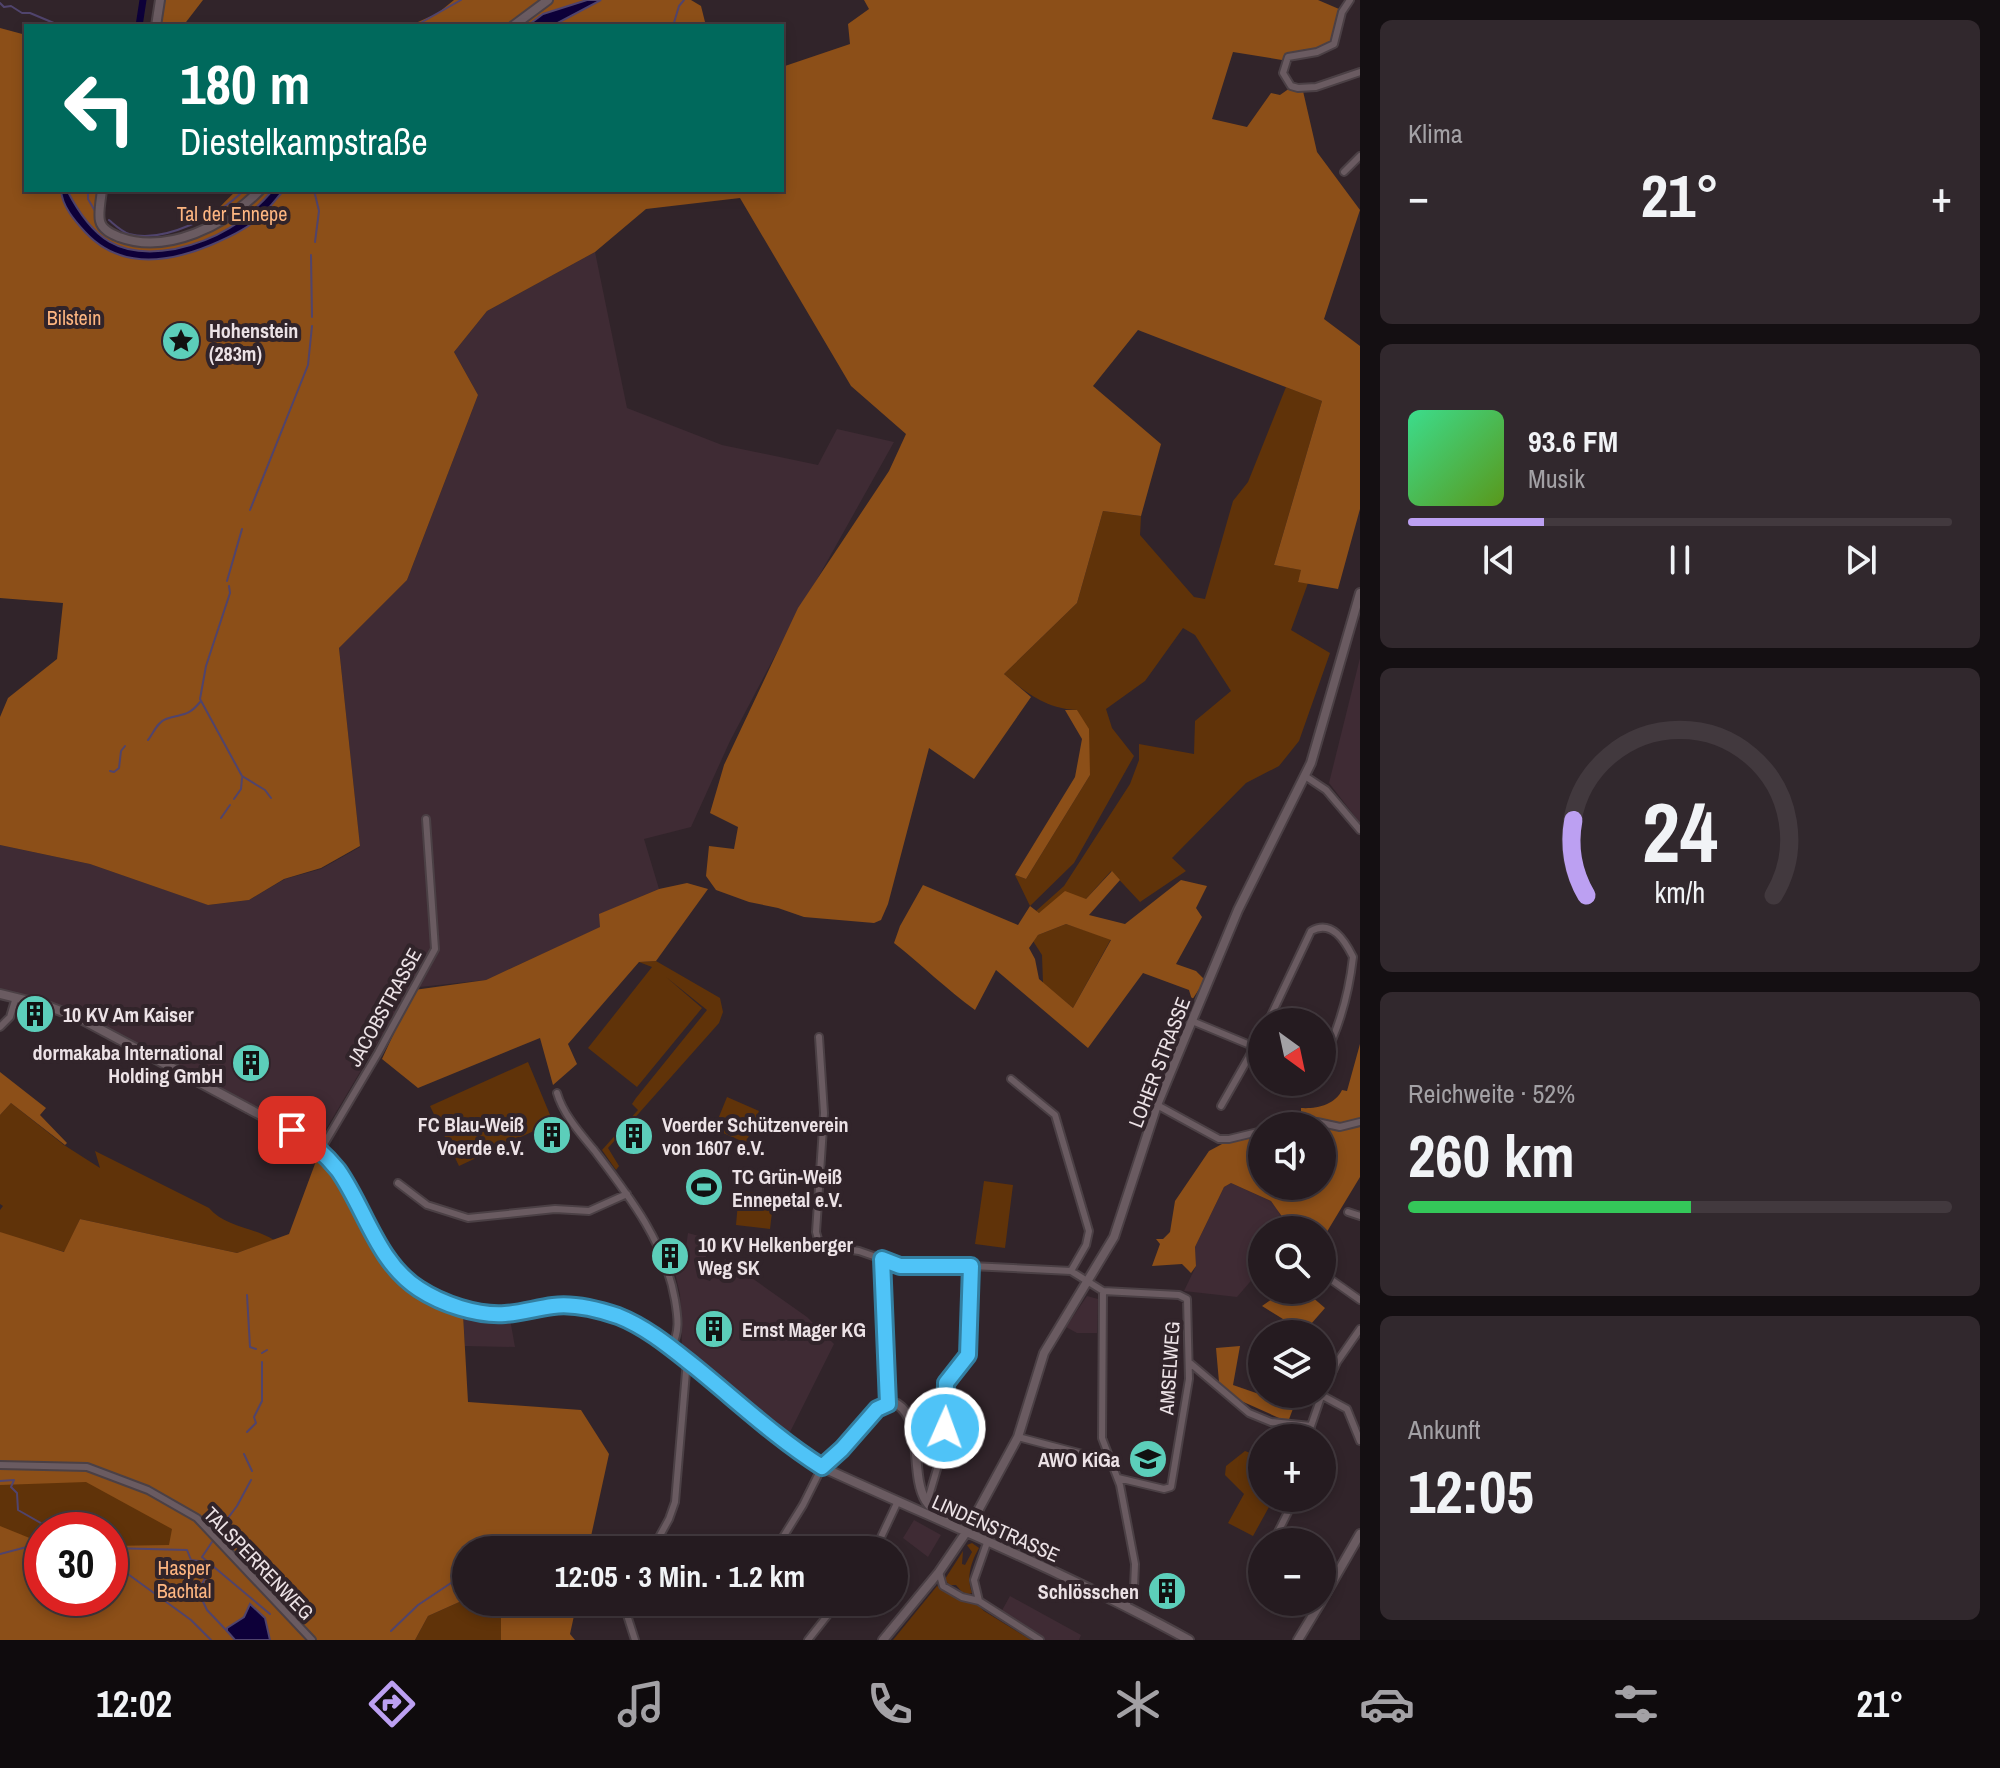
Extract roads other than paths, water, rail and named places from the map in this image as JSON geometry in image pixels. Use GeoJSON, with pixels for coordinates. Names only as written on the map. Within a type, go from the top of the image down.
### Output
{"type":"FeatureCollection","features":[{"type":"Feature","properties":{"kind":"main road"},"geometry":{"type":"LineString","coordinates":[[156,24],[160,0]]}},
{"type":"Feature","properties":{"kind":"main road"},"geometry":{"type":"LineString","coordinates":[[516,24],[548,0]]}},
{"type":"Feature","properties":{"kind":"main road"},"geometry":{"type":"LineString","coordinates":[[102,192],[100,220],[104,228],[134,242],[153,243],[194,233],[215,224],[245,206],[258,192]]}},
{"type":"Feature","properties":{"kind":"main road","name":"LOHER STRASSE"},"geometry":{"type":"LineString","coordinates":[[883,1640],[939,1572],[967,1531],[1018,1437],[1044,1353],[1114,1237],[1157,1105],[1265,852],[1305,776],[1320,736],[1360,593]]}},
{"type":"Feature","properties":{"kind":"main road","name":"LINDENSTRASSE"},"geometry":{"type":"LineString","coordinates":[[0,994],[81,1019],[189,1079],[292,1130],[320,1151],[339,1172],[387,1257],[405,1278],[427,1294],[495,1315],[557,1305],[615,1315],[671,1348],[795,1449],[822,1467],[1126,1605],[1189,1640]]}},
{"type":"Feature","properties":{"kind":"main road"},"geometry":{"type":"LineString","coordinates":[[822,1467],[877,1409],[888,1404],[902,1407],[911,1419],[920,1487],[927,1503],[952,1524]]}},
{"type":"Feature","properties":{"kind":"main road"},"geometry":{"type":"LineString","coordinates":[[836,1473],[833,1464],[842,1449]]}},
{"type":"Feature","properties":{"kind":"main road","name":"LINDENSTRASSE"},"geometry":{"type":"LineString","coordinates":[[918,1510],[927,1503]]}},
{"type":"Feature","properties":{"kind":"main road"},"geometry":{"type":"LineString","coordinates":[[1336,1576],[1360,1534]]}},
{"type":"Feature","properties":{"kind":"main road"},"geometry":{"type":"LineString","coordinates":[[1298,1640],[1312,1616]]}},
{"type":"Feature","properties":{"kind":"street"},"geometry":{"type":"LineString","coordinates":[[1350,0],[1342,12],[1334,44],[1317,52],[1288,57],[1283,73],[1291,86],[1306,89],[1360,72]]}},
{"type":"Feature","properties":{"kind":"street"},"geometry":{"type":"LineString","coordinates":[[1344,172],[1360,156]]}},
{"type":"Feature","properties":{"kind":"street"},"geometry":{"type":"LineString","coordinates":[[1305,776],[1326,790],[1360,830]]}},
{"type":"Feature","properties":{"kind":"street","name":"JACOBSTRASSE"},"geometry":{"type":"LineString","coordinates":[[320,1151],[435,949],[426,819]]}},
{"type":"Feature","properties":{"kind":"street"},"geometry":{"type":"LineString","coordinates":[[1275,1008],[1311,931],[1321,927],[1334,931],[1340,935],[1353,957],[1336,1030]]}},
{"type":"Feature","properties":{"kind":"street"},"geometry":{"type":"LineString","coordinates":[[0,1027],[10,1017],[16,997]]}},
{"type":"Feature","properties":{"kind":"street"},"geometry":{"type":"LineString","coordinates":[[1192,1021],[1248,1044]]}},
{"type":"Feature","properties":{"kind":"street"},"geometry":{"type":"LineString","coordinates":[[819,1037],[824,1113],[817,1236],[826,1246],[859,1251],[900,1266],[1071,1271],[1103,1291],[1102,1438],[1118,1478],[1135,1564],[1134,1588],[1126,1605]]}},
{"type":"Feature","properties":{"kind":"street"},"geometry":{"type":"LineString","coordinates":[[1221,1106],[1248,1066]]}},
{"type":"Feature","properties":{"kind":"street"},"geometry":{"type":"LineString","coordinates":[[1011,1079],[1055,1115],[1089,1231],[1086,1245],[1071,1271]]}},
{"type":"Feature","properties":{"kind":"street"},"geometry":{"type":"LineString","coordinates":[[557,1093],[560,1104],[627,1194],[655,1239],[671,1276],[678,1315],[677,1337],[671,1348]]}},
{"type":"Feature","properties":{"kind":"street"},"geometry":{"type":"LineString","coordinates":[[1157,1105],[1219,1139],[1248,1134]]}},
{"type":"Feature","properties":{"kind":"street"},"geometry":{"type":"LineString","coordinates":[[1336,1126],[1360,1122]]}},
{"type":"Feature","properties":{"kind":"street"},"geometry":{"type":"LineString","coordinates":[[398,1183],[427,1205],[468,1218],[555,1209],[589,1211],[627,1194]]}},
{"type":"Feature","properties":{"kind":"street"},"geometry":{"type":"LineString","coordinates":[[1348,1212],[1360,1216]]}},
{"type":"Feature","properties":{"kind":"street"},"geometry":{"type":"LineString","coordinates":[[882,1259],[888,1404]]}},
{"type":"Feature","properties":{"kind":"street"},"geometry":{"type":"LineString","coordinates":[[927,1503],[944,1445],[946,1383],[968,1355],[971,1266]]}},
{"type":"Feature","properties":{"kind":"street"},"geometry":{"type":"LineString","coordinates":[[1336,1283],[1360,1300]]}},
{"type":"Feature","properties":{"kind":"street","name":"AMSELWEG"},"geometry":{"type":"LineString","coordinates":[[1103,1291],[1179,1295],[1187,1299],[1190,1363],[1171,1487],[1164,1489],[1118,1478]]}},
{"type":"Feature","properties":{"kind":"street"},"geometry":{"type":"LineString","coordinates":[[1336,1364],[1360,1329]]}},
{"type":"Feature","properties":{"kind":"street"},"geometry":{"type":"LineString","coordinates":[[660,1536],[675,1502],[687,1360]]}},
{"type":"Feature","properties":{"kind":"street"},"geometry":{"type":"LineString","coordinates":[[1190,1363],[1249,1413],[1271,1422],[1291,1424]]}},
{"type":"Feature","properties":{"kind":"street"},"geometry":{"type":"LineString","coordinates":[[1336,1402],[1347,1409],[1360,1441]]}},
{"type":"Feature","properties":{"kind":"street"},"geometry":{"type":"LineString","coordinates":[[1018,1437],[1109,1461]]}},
{"type":"Feature","properties":{"kind":"street","name":"TALSPERRENWEG"},"geometry":{"type":"LineString","coordinates":[[0,1465],[87,1467],[148,1490],[197,1518],[312,1640]]}},
{"type":"Feature","properties":{"kind":"street"},"geometry":{"type":"LineString","coordinates":[[784,1536],[822,1467]]}},
{"type":"Feature","properties":{"kind":"street"},"geometry":{"type":"LineString","coordinates":[[882,1536],[898,1501]]}},
{"type":"Feature","properties":{"kind":"street"},"geometry":{"type":"LineString","coordinates":[[979,1601],[974,1580],[988,1540]]}},
{"type":"Feature","properties":{"kind":"street"},"geometry":{"type":"LineString","coordinates":[[939,1572],[943,1586],[962,1597],[979,1601],[1040,1640]]}},
{"type":"Feature","properties":{"kind":"street"},"geometry":{"type":"LineString","coordinates":[[627,1616],[635,1640]]}},
{"type":"Feature","properties":{"kind":"street"},"geometry":{"type":"LineString","coordinates":[[808,1640],[827,1616]]}},
{"type":"Feature","properties":{"kind":"waterway"},"geometry":{"type":"LineString","coordinates":[[139,24],[143,0]]}},
{"type":"Feature","properties":{"kind":"waterway"},"geometry":{"type":"LineString","coordinates":[[419,24],[461,0]]}},
{"type":"Feature","properties":{"kind":"waterway"},"geometry":{"type":"LineString","coordinates":[[674,24],[684,0]]}},
{"type":"Feature","properties":{"kind":"waterway"},"geometry":{"type":"LineString","coordinates":[[0,3],[56,24]]}},
{"type":"Feature","properties":{"kind":"waterway"},"geometry":{"type":"LineString","coordinates":[[88,192],[88,199],[95,211]]}},
{"type":"Feature","properties":{"kind":"waterway"},"geometry":{"type":"LineString","coordinates":[[109,220],[129,234],[158,235],[207,217],[242,192]]}},
{"type":"Feature","properties":{"kind":"waterway"},"geometry":{"type":"LineString","coordinates":[[314,192],[319,211],[315,242]]}},
{"type":"Feature","properties":{"kind":"waterway"},"geometry":{"type":"LineString","coordinates":[[311,255],[312,317]]}},
{"type":"Feature","properties":{"kind":"waterway"},"geometry":{"type":"LineString","coordinates":[[250,510],[308,365],[312,326]]}},
{"type":"Feature","properties":{"kind":"waterway"},"geometry":{"type":"LineString","coordinates":[[227,581],[242,529]]}},
{"type":"Feature","properties":{"kind":"waterway"},"geometry":{"type":"LineString","coordinates":[[229,586],[230,593],[206,666],[200,699],[242,776],[265,790],[271,798]]}},
{"type":"Feature","properties":{"kind":"waterway"},"geometry":{"type":"LineString","coordinates":[[148,740],[163,721],[188,713],[201,701]]}},
{"type":"Feature","properties":{"kind":"waterway"},"geometry":{"type":"LineString","coordinates":[[110,771],[119,768],[121,751],[125,746]]}},
{"type":"Feature","properties":{"kind":"waterway"},"geometry":{"type":"LineString","coordinates":[[234,799],[241,789],[242,778]]}},
{"type":"Feature","properties":{"kind":"waterway"},"geometry":{"type":"LineString","coordinates":[[221,818],[230,805]]}},
{"type":"Feature","properties":{"kind":"waterway"},"geometry":{"type":"LineString","coordinates":[[247,1295],[250,1347],[256,1349]]}},
{"type":"Feature","properties":{"kind":"waterway"},"geometry":{"type":"LineString","coordinates":[[262,1353],[267,1350]]}},
{"type":"Feature","properties":{"kind":"waterway"},"geometry":{"type":"LineString","coordinates":[[247,1432],[256,1423],[254,1417],[262,1401],[262,1362]]}},
{"type":"Feature","properties":{"kind":"waterway"},"geometry":{"type":"LineString","coordinates":[[244,1454],[252,1471]]}},
{"type":"Feature","properties":{"kind":"waterway"},"geometry":{"type":"LineString","coordinates":[[0,1481],[14,1480],[11,1487],[17,1493],[18,1510],[24,1513]]}},
{"type":"Feature","properties":{"kind":"waterway"},"geometry":{"type":"LineString","coordinates":[[219,1530],[251,1480]]}},
{"type":"Feature","properties":{"kind":"waterway"},"geometry":{"type":"LineString","coordinates":[[212,1542],[202,1557],[270,1614]]}},
{"type":"Feature","properties":{"kind":"waterway"},"geometry":{"type":"LineString","coordinates":[[0,1554],[24,1548]]}},
{"type":"Feature","properties":{"kind":"waterway"},"geometry":{"type":"LineString","coordinates":[[128,1548],[187,1550],[191,1560],[199,1561],[207,1575],[198,1591],[207,1610],[227,1631]]}},
{"type":"Feature","properties":{"kind":"waterway"},"geometry":{"type":"LineString","coordinates":[[128,1574],[191,1620],[211,1640]]}},
{"type":"Feature","properties":{"kind":"waterway"},"geometry":{"type":"LineString","coordinates":[[391,1631],[418,1605],[452,1582]]}},
{"type":"Feature","properties":{"kind":"place","name":"Hohenstein (283m)"},"geometry":{"type":"Point","coordinates":[181,341]}},
{"type":"Feature","properties":{"kind":"place","name":"10 KV Am Kaiser"},"geometry":{"type":"Point","coordinates":[35,1014]}},
{"type":"Feature","properties":{"kind":"place","name":"dormakaba International Holding GmbH"},"geometry":{"type":"Point","coordinates":[251,1063]}},
{"type":"Feature","properties":{"kind":"place","name":"FC Blau-Weiß Voerde e.V."},"geometry":{"type":"Point","coordinates":[552,1135]}},
{"type":"Feature","properties":{"kind":"place","name":"Voerder Schützenverein von 1607 e.V."},"geometry":{"type":"Point","coordinates":[634,1136]}},
{"type":"Feature","properties":{"kind":"place","name":"TC Grün-Weiß Ennepetal e.V."},"geometry":{"type":"Point","coordinates":[704,1187]}},
{"type":"Feature","properties":{"kind":"place","name":"10 KV Helkenberger Weg SK"},"geometry":{"type":"Point","coordinates":[670,1256]}},
{"type":"Feature","properties":{"kind":"place","name":"Ernst Mager KG"},"geometry":{"type":"Point","coordinates":[714,1329]}},
{"type":"Feature","properties":{"kind":"place","name":"AWO KiGa"},"geometry":{"type":"Point","coordinates":[1148,1459]}},
{"type":"Feature","properties":{"kind":"place","name":"Schlösschen"},"geometry":{"type":"Point","coordinates":[1167,1591]}},
{"type":"Feature","properties":{"kind":"park label","name":"Tal der Ennepe"},"geometry":{"type":"Point","coordinates":[232,213]}},
{"type":"Feature","properties":{"kind":"park label","name":"Bilstein"},"geometry":{"type":"Point","coordinates":[74,317]}},
{"type":"Feature","properties":{"kind":"park label","name":"Hasper Bachtal"},"geometry":{"type":"Point","coordinates":[184,1578]}}]}
